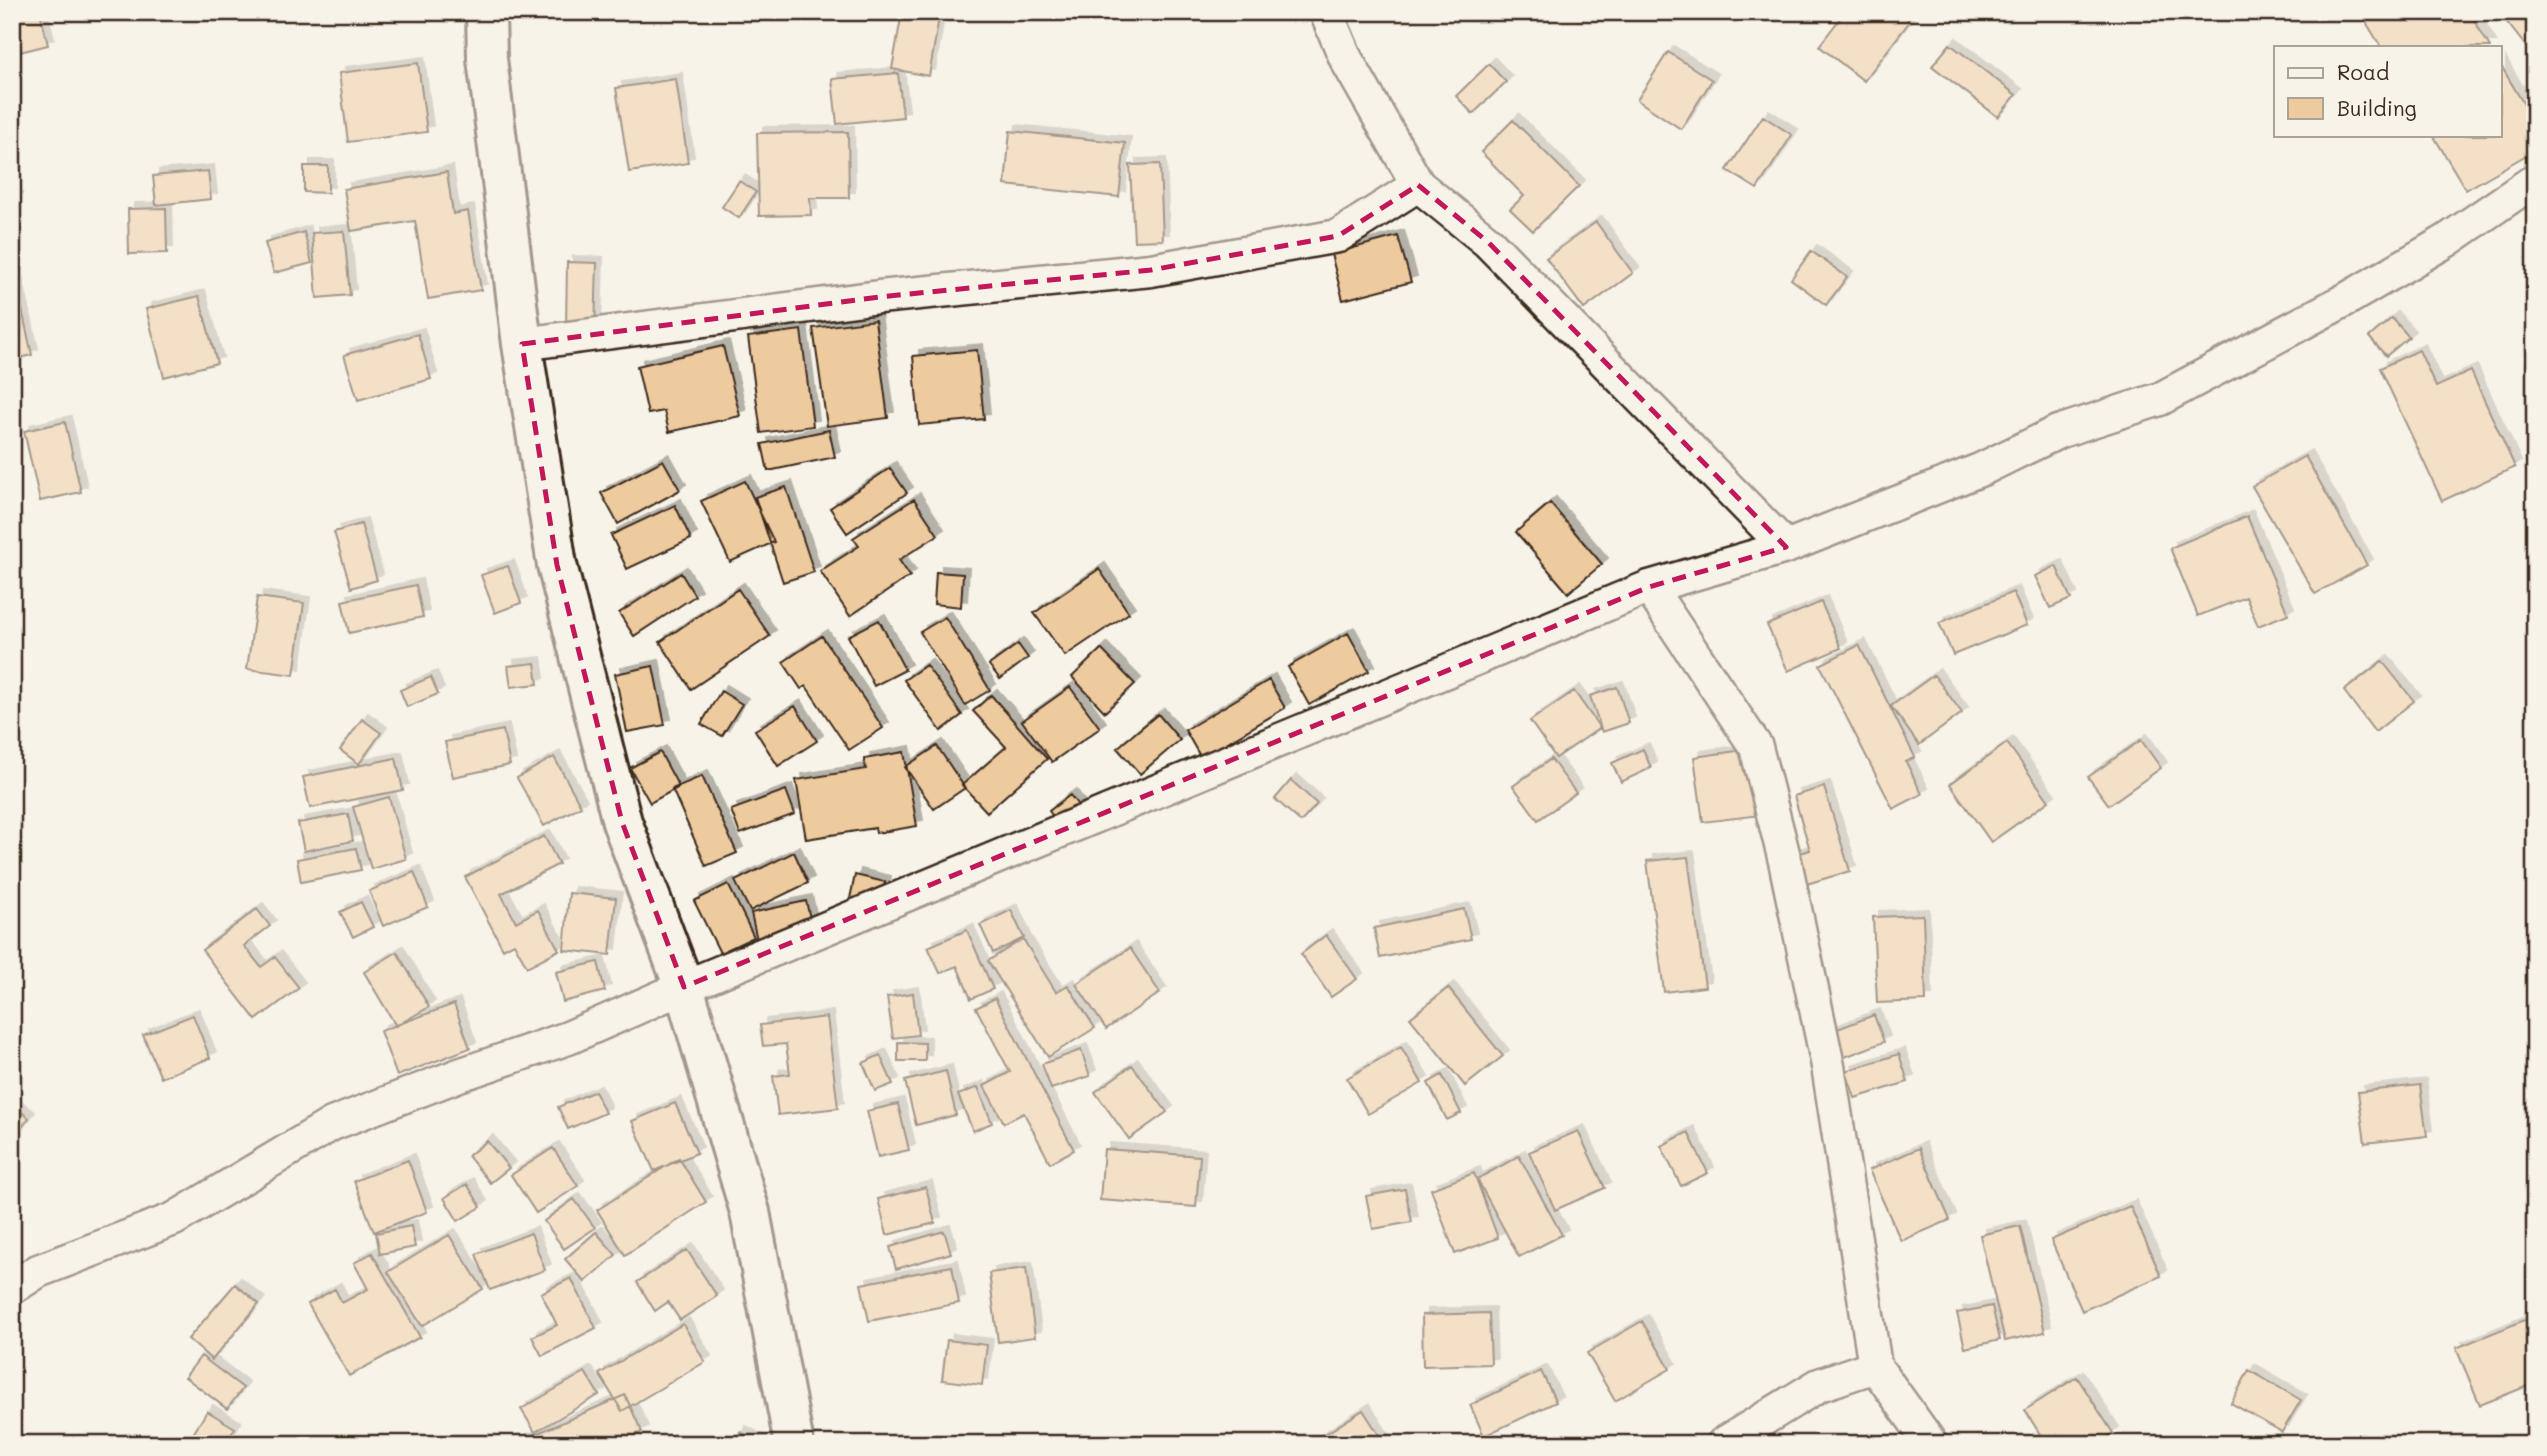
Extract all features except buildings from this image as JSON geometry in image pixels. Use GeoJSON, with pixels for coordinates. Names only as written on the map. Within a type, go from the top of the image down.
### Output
{"type":"FeatureCollection","features":[{"type":"Feature","properties":{"kind":"street"},"geometry":{"type":"LineString","coordinates":[[486,12],[486,59],[522,344],[560,578],[622,822],[684,988],[750,1212],[794,1444]]}},
{"type":"Feature","properties":{"kind":"street"},"geometry":{"type":"LineString","coordinates":[[1326,12],[1346,59],[1418,185],[1488,242],[1786,547]]}},
{"type":"Feature","properties":{"kind":"street"},"geometry":{"type":"LineString","coordinates":[[12,1288],[38,1271],[174,1219],[332,1124],[459,1075],[568,1038],[1649,587],[1786,547],[1982,469],[2057,432],[2160,399],[2347,299],[2446,241],[2535,180]]}},
{"type":"Feature","properties":{"kind":"street"},"geometry":{"type":"LineString","coordinates":[[522,344],[879,297],[1151,270],[1231,256],[1338,236],[1418,185]]}},
{"type":"Feature","properties":{"kind":"street"},"geometry":{"type":"LineString","coordinates":[[1649,587],[1756,747],[1786,861],[1828,1066],[1875,1366],[1931,1444]]}},
{"type":"Feature","properties":{"kind":"street"},"geometry":{"type":"LineString","coordinates":[[1723,1444],[1819,1385],[1875,1366]]}},
{"type":"Feature","properties":{"kind":"highlighted area"},"geometry":{"type":"Polygon","coordinates":[[[1418,185],[1488,242],[1786,547],[1649,587],[684,987],[622,822],[557,565],[522,344],[879,297],[1151,270],[1338,236],[1418,185]]]}}]}
